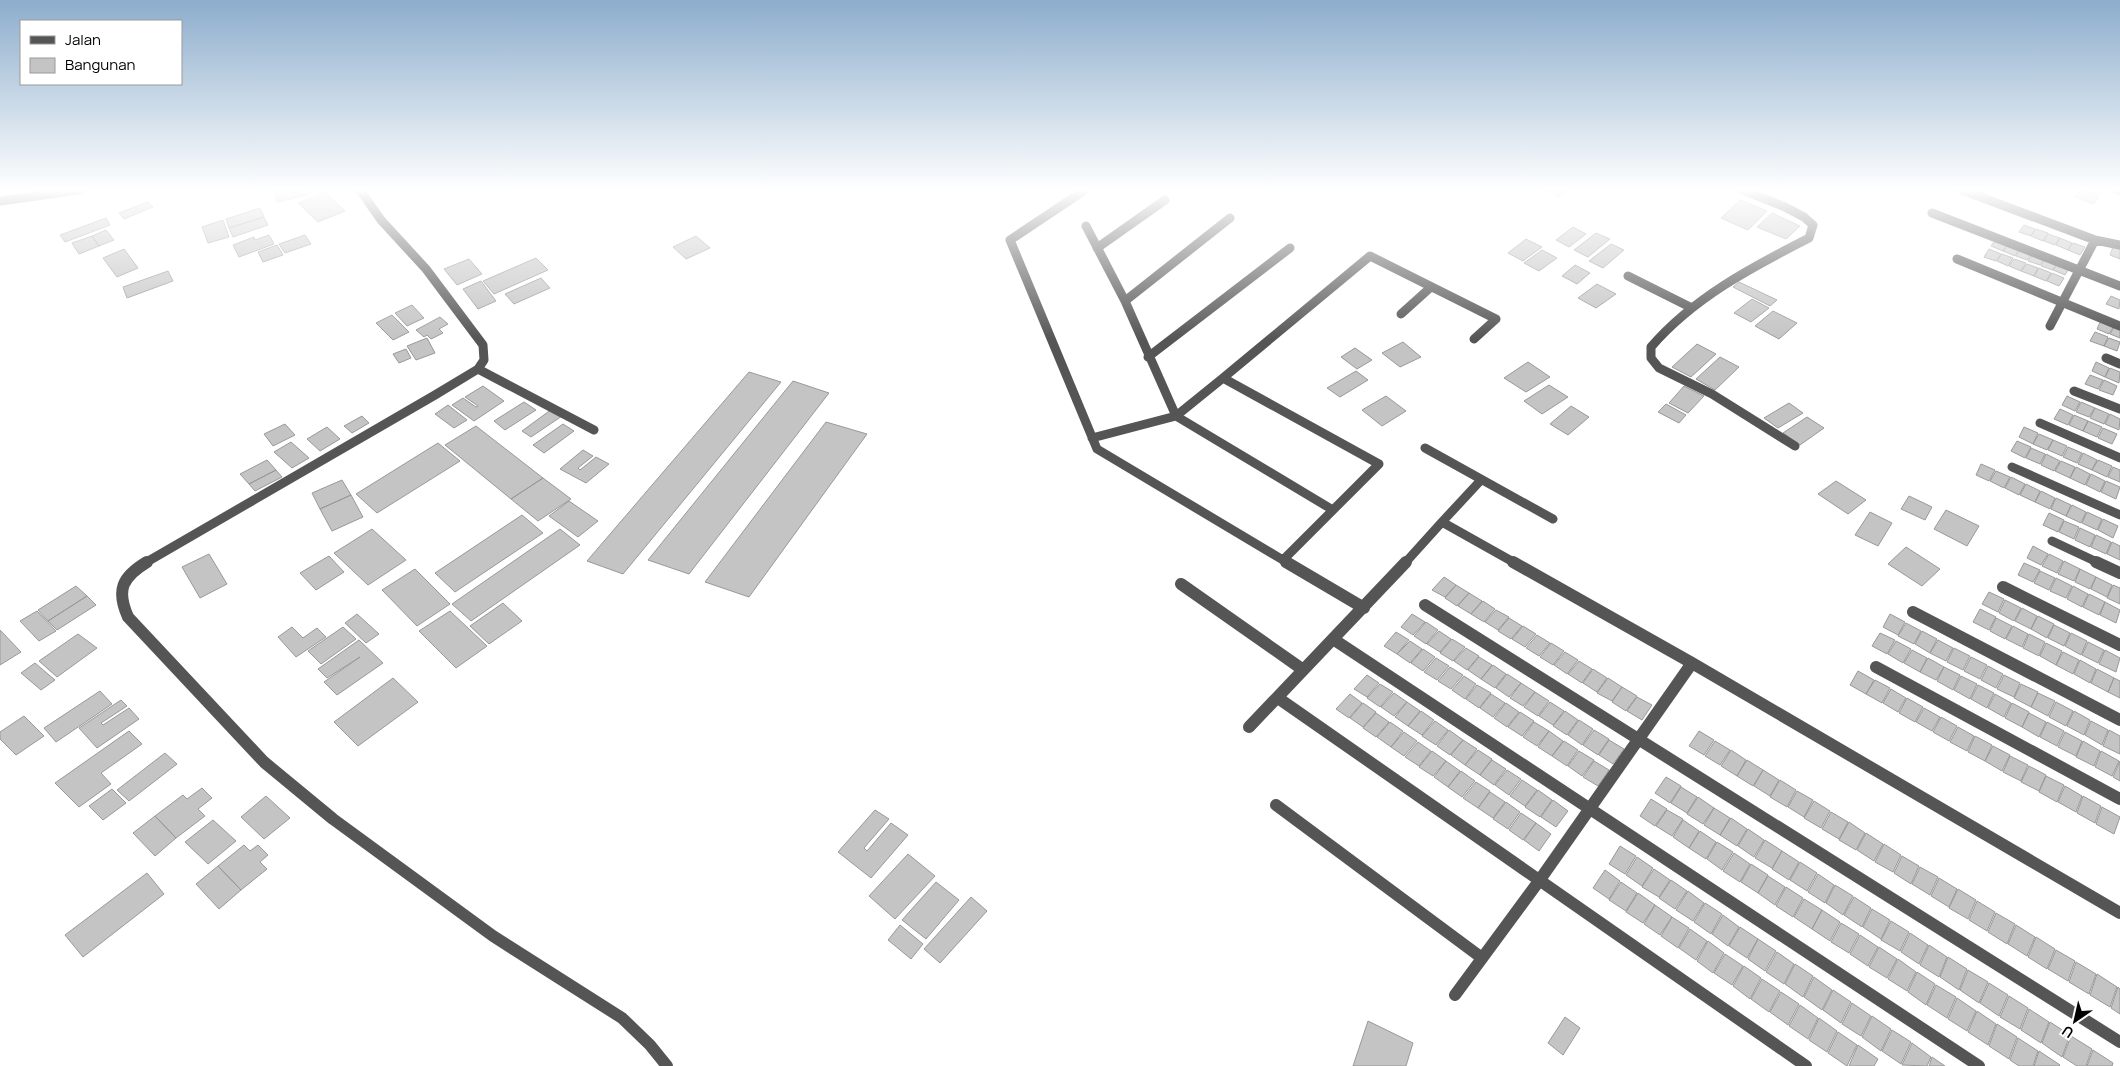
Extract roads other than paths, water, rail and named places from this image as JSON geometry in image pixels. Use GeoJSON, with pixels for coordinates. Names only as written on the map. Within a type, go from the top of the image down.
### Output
{"type":"FeatureCollection","features":[{"type":"Feature","properties":{"kind":"street"},"geometry":{"type":"LineString","coordinates":[[399,240],[426,269],[483,345],[484,360],[478,369],[140,566],[126,578],[120,592],[121,603],[128,616],[264,762],[333,819],[494,936],[622,1018],[650,1044],[667,1066]]}},
{"type":"Feature","properties":{"kind":"street"},"geometry":{"type":"LineString","coordinates":[[1010,240],[1097,450],[1364,608]]}},
{"type":"Feature","properties":{"kind":"street"},"geometry":{"type":"LineString","coordinates":[[1093,240],[1125,301],[1148,357],[1176,416],[1333,510]]}},
{"type":"Feature","properties":{"kind":"street"},"geometry":{"type":"LineString","coordinates":[[1097,248],[1109,240]]}},
{"type":"Feature","properties":{"kind":"street"},"geometry":{"type":"LineString","coordinates":[[1125,301],[1202,240]]}},
{"type":"Feature","properties":{"kind":"street"},"geometry":{"type":"LineString","coordinates":[[1794,446],[1712,394],[1659,368],[1650,358],[1651,347],[1662,334],[1692,308],[1748,269],[1806,240]]}},
{"type":"Feature","properties":{"kind":"street"},"geometry":{"type":"LineString","coordinates":[[2001,240],[2120,286]]}},
{"type":"Feature","properties":{"kind":"street"},"geometry":{"type":"LineString","coordinates":[[2050,326],[2095,240],[2120,245]]}},
{"type":"Feature","properties":{"kind":"street"},"geometry":{"type":"LineString","coordinates":[[1148,357],[1290,248]]}},
{"type":"Feature","properties":{"kind":"street"},"geometry":{"type":"LineString","coordinates":[[1092,438],[1176,416],[1370,256],[1496,319],[1474,339]]}},
{"type":"Feature","properties":{"kind":"street"},"geometry":{"type":"LineString","coordinates":[[1956,259],[2120,326]]}},
{"type":"Feature","properties":{"kind":"street"},"geometry":{"type":"LineString","coordinates":[[1628,276],[1692,308]]}},
{"type":"Feature","properties":{"kind":"street"},"geometry":{"type":"LineString","coordinates":[[1401,314],[1432,287]]}},
{"type":"Feature","properties":{"kind":"street"},"geometry":{"type":"LineString","coordinates":[[2106,358],[2120,364]]}},
{"type":"Feature","properties":{"kind":"street"},"geometry":{"type":"LineString","coordinates":[[478,369],[594,430]]}},
{"type":"Feature","properties":{"kind":"street"},"geometry":{"type":"LineString","coordinates":[[1223,378],[1379,464],[1284,560]]}},
{"type":"Feature","properties":{"kind":"street"},"geometry":{"type":"LineString","coordinates":[[2074,391],[2120,410]]}},
{"type":"Feature","properties":{"kind":"street"},"geometry":{"type":"LineString","coordinates":[[2040,424],[2120,458]]}},
{"type":"Feature","properties":{"kind":"street"},"geometry":{"type":"LineString","coordinates":[[1424,448],[1553,519]]}},
{"type":"Feature","properties":{"kind":"street"},"geometry":{"type":"LineString","coordinates":[[2012,466],[2120,515]]}},
{"type":"Feature","properties":{"kind":"street"},"geometry":{"type":"LineString","coordinates":[[1249,727],[1278,698],[1302,669],[1364,608],[1481,480]]}},
{"type":"Feature","properties":{"kind":"street"},"geometry":{"type":"LineString","coordinates":[[1442,522],[1692,663],[2120,913]]}},
{"type":"Feature","properties":{"kind":"street"},"geometry":{"type":"LineString","coordinates":[[2052,541],[2120,574]]}},
{"type":"Feature","properties":{"kind":"street"},"geometry":{"type":"LineString","coordinates":[[1180,584],[1302,669]]}},
{"type":"Feature","properties":{"kind":"street"},"geometry":{"type":"LineString","coordinates":[[2003,587],[2120,645]]}},
{"type":"Feature","properties":{"kind":"street"},"geometry":{"type":"LineString","coordinates":[[1424,605],[2120,1042]]}},
{"type":"Feature","properties":{"kind":"street"},"geometry":{"type":"LineString","coordinates":[[1913,612],[2120,720]]}},
{"type":"Feature","properties":{"kind":"street"},"geometry":{"type":"LineString","coordinates":[[1333,639],[1590,807],[1979,1066]]}},
{"type":"Feature","properties":{"kind":"street"},"geometry":{"type":"LineString","coordinates":[[1455,996],[1539,881],[1692,663]]}},
{"type":"Feature","properties":{"kind":"street"},"geometry":{"type":"LineString","coordinates":[[1876,667],[2120,799]]}},
{"type":"Feature","properties":{"kind":"street"},"geometry":{"type":"LineString","coordinates":[[1278,698],[1806,1066]]}},
{"type":"Feature","properties":{"kind":"street"},"geometry":{"type":"LineString","coordinates":[[1276,805],[1482,958]]}}]}
